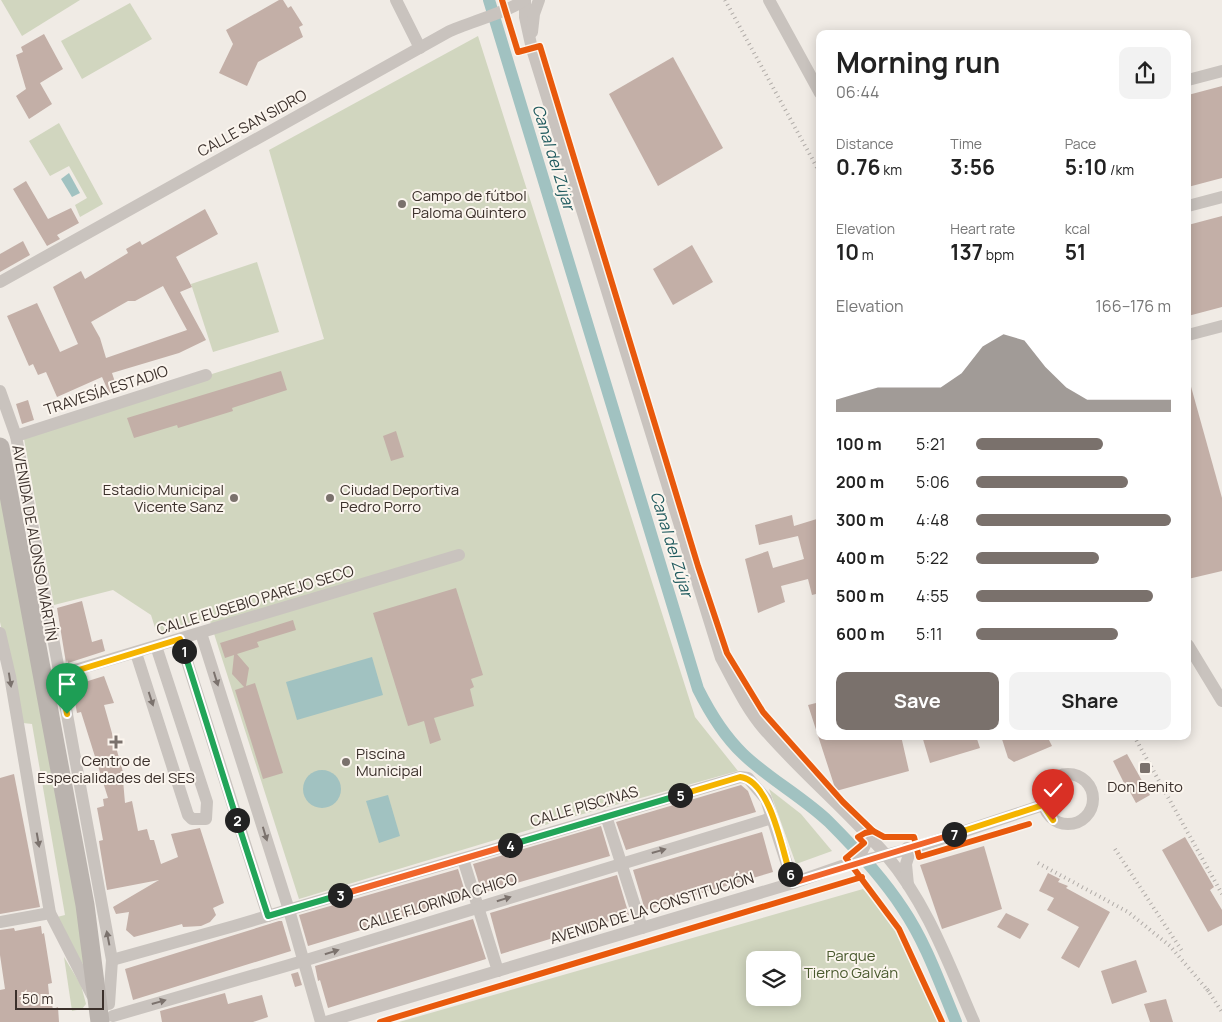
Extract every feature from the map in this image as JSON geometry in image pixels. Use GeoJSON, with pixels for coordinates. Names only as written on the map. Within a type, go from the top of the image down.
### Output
{"type":"FeatureCollection","features":[{"type":"Feature","properties":{"kind":"main road","name":"AVENIDA DE ALONSO MARTÍN"},"geometry":{"type":"LineString","coordinates":[[0,448],[52,678],[85,905],[106,1015]]}},
{"type":"Feature","properties":{"kind":"street"},"geometry":{"type":"LineString","coordinates":[[396,0],[420,48]]}},
{"type":"Feature","properties":{"kind":"street"},"geometry":{"type":"LineString","coordinates":[[524,0],[525,17],[531,42],[721,658],[738,691],[763,728],[908,887],[932,928],[974,1022]]}},
{"type":"Feature","properties":{"kind":"street","name":"CALLE SAN SIDRO"},"geometry":{"type":"LineString","coordinates":[[0,282],[420,48],[508,5],[517,6],[524,0]]}},
{"type":"Feature","properties":{"kind":"street"},"geometry":{"type":"LineString","coordinates":[[531,42],[534,14],[539,0]]}},
{"type":"Feature","properties":{"kind":"street"},"geometry":{"type":"LineString","coordinates":[[769,0],[816,86]]}},
{"type":"Feature","properties":{"kind":"street"},"geometry":{"type":"LineString","coordinates":[[508,5],[525,17]]}},
{"type":"Feature","properties":{"kind":"street"},"geometry":{"type":"LineString","coordinates":[[1191,79],[1222,71]]}},
{"type":"Feature","properties":{"kind":"street"},"geometry":{"type":"LineString","coordinates":[[1191,205],[1222,197]]}},
{"type":"Feature","properties":{"kind":"street"},"geometry":{"type":"LineString","coordinates":[[1191,335],[1222,326]]}},
{"type":"Feature","properties":{"kind":"street","name":"TRAVESÍA ESTADIO"},"geometry":{"type":"LineString","coordinates":[[16,436],[206,375]]}},
{"type":"Feature","properties":{"kind":"street","name":"AVENIDA DE ALONSO MARTÍN"},"geometry":{"type":"LineString","coordinates":[[0,391],[16,436],[52,678],[112,960],[106,1015]]}},
{"type":"Feature","properties":{"kind":"street","name":"CALLE EUSEBIO PAREJO SECO"},"geometry":{"type":"LineString","coordinates":[[52,678],[460,555]]}},
{"type":"Feature","properties":{"kind":"street"},"geometry":{"type":"LineString","coordinates":[[0,632],[3,658],[50,913],[89,988],[106,1015]]}},
{"type":"Feature","properties":{"kind":"street"},"geometry":{"type":"LineString","coordinates":[[201,633],[289,910],[321,1022]]}},
{"type":"Feature","properties":{"kind":"street"},"geometry":{"type":"LineString","coordinates":[[180,639],[268,916]]}},
{"type":"Feature","properties":{"kind":"street"},"geometry":{"type":"LineString","coordinates":[[136,653],[188,815],[192,819],[206,818],[207,802],[156,646]]}},
{"type":"Feature","properties":{"kind":"street"},"geometry":{"type":"LineString","coordinates":[[1191,650],[1222,701]]}},
{"type":"Feature","properties":{"kind":"street"},"geometry":{"type":"LineString","coordinates":[[1060,775],[1078,776],[1091,789],[1092,808],[1080,822],[1071,825],[1053,820],[1043,805],[1046,787],[1060,775]]}},
{"type":"Feature","properties":{"kind":"street","name":"CALLE PISCINAS"},"geometry":{"type":"LineString","coordinates":[[112,960],[289,910],[740,777],[748,778],[757,786],[766,799],[793,883]]}},
{"type":"Feature","properties":{"kind":"street","name":"AVENIDA DE LA CONSTITUCIÓN"},"geometry":{"type":"LineString","coordinates":[[326,1022],[793,883],[849,864],[876,850],[911,848],[1043,805]]}},
{"type":"Feature","properties":{"kind":"street"},"geometry":{"type":"LineString","coordinates":[[606,816],[642,928]]}},
{"type":"Feature","properties":{"kind":"street","name":"CALLE FLORINDA CHICO"},"geometry":{"type":"LineString","coordinates":[[106,1015],[303,961],[622,862],[772,818]]}},
{"type":"Feature","properties":{"kind":"street"},"geometry":{"type":"LineString","coordinates":[[908,887],[906,864],[911,848]]}},
{"type":"Feature","properties":{"kind":"street"},"geometry":{"type":"LineString","coordinates":[[849,864],[876,850]]}},
{"type":"Feature","properties":{"kind":"street"},"geometry":{"type":"LineString","coordinates":[[462,859],[498,971]]}},
{"type":"Feature","properties":{"kind":"street"},"geometry":{"type":"LineString","coordinates":[[0,922],[50,913]]}},
{"type":"Feature","properties":{"kind":"green space"},"geometry":{"type":"Polygon","coordinates":[[[1,0],[80,0],[22,36],[1,0]]]}},
{"type":"Feature","properties":{"kind":"green space"},"geometry":{"type":"Polygon","coordinates":[[[130,3],[152,39],[82,79],[61,41],[130,3]]]}},
{"type":"Feature","properties":{"kind":"green space","name":"Ciudad Deportiva Pedro Porro"},"geometry":{"type":"Polygon","coordinates":[[[478,36],[695,717],[738,771],[565,819],[299,899],[209,618],[157,634],[151,615],[113,590],[54,605],[23,433],[324,339],[269,150],[478,36]]]}},
{"type":"Feature","properties":{"kind":"green space"},"geometry":{"type":"Polygon","coordinates":[[[59,123],[103,204],[80,217],[75,205],[87,198],[69,166],[50,176],[29,141],[59,123]]]}},
{"type":"Feature","properties":{"kind":"green space"},"geometry":{"type":"Polygon","coordinates":[[[257,262],[279,332],[213,352],[191,284],[257,262]]]}},
{"type":"Feature","properties":{"kind":"green space"},"geometry":{"type":"Polygon","coordinates":[[[0,447],[89,976],[57,917],[65,915],[32,724],[23,723],[0,622],[0,447]]]}},
{"type":"Feature","properties":{"kind":"green space"},"geometry":{"type":"Polygon","coordinates":[[[769,789],[801,814],[832,851],[796,864],[769,789]]]}},
{"type":"Feature","properties":{"kind":"green space","name":"Parque Tierno Galván"},"geometry":{"type":"Polygon","coordinates":[[[863,889],[901,930],[942,1022],[399,1022],[863,889]]]}},
{"type":"Feature","properties":{"kind":"green space"},"geometry":{"type":"Polygon","coordinates":[[[64,957],[81,985],[86,1004],[82,1009],[72,1011],[64,957]]]}},
{"type":"Feature","properties":{"kind":"water"},"geometry":{"type":"Polygon","coordinates":[[[69,173],[80,193],[72,197],[61,179],[69,173]]]}},
{"type":"Feature","properties":{"kind":"water"},"geometry":{"type":"Polygon","coordinates":[[[372,657],[383,695],[297,720],[286,682],[372,657]]]}},
{"type":"Feature","properties":{"kind":"water"},"geometry":{"type":"Polygon","coordinates":[[[322,770],[335,776],[341,789],[335,802],[322,808],[309,802],[303,789],[309,776],[322,770]]]}},
{"type":"Feature","properties":{"kind":"water"},"geometry":{"type":"Polygon","coordinates":[[[388,795],[400,836],[379,843],[366,801],[388,795]]]}},
{"type":"Feature","properties":{"kind":"building"},"geometry":{"type":"Polygon","coordinates":[[[279,0],[283,0],[288,8],[291,6],[303,25],[299,27],[303,37],[258,62],[247,86],[219,73],[233,44],[226,30],[279,0]]]}},
{"type":"Feature","properties":{"kind":"building"},"geometry":{"type":"Polygon","coordinates":[[[44,34],[63,69],[40,83],[52,104],[29,119],[16,96],[26,89],[16,55],[23,52],[21,47],[44,34]]]}},
{"type":"Feature","properties":{"kind":"building"},"geometry":{"type":"Polygon","coordinates":[[[673,57],[723,148],[658,186],[609,94],[673,57]]]}},
{"type":"Feature","properties":{"kind":"building"},"geometry":{"type":"Polygon","coordinates":[[[1222,86],[1222,178],[1191,186],[1191,94],[1222,86]]]}},
{"type":"Feature","properties":{"kind":"building"},"geometry":{"type":"Polygon","coordinates":[[[26,181],[48,219],[71,208],[79,223],[57,235],[60,239],[47,246],[13,189],[26,181]]]}},
{"type":"Feature","properties":{"kind":"building"},"geometry":{"type":"Polygon","coordinates":[[[205,209],[218,234],[176,257],[192,287],[180,292],[206,340],[179,353],[112,373],[118,391],[109,393],[102,377],[57,397],[46,372],[38,375],[33,364],[29,366],[7,316],[37,303],[60,352],[78,344],[53,287],[81,271],[85,279],[128,253],[126,249],[140,241],[142,245],[205,209]],[[163,286],[135,301],[128,301],[91,322],[100,338],[106,358],[187,330],[163,286]]]}},
{"type":"Feature","properties":{"kind":"building"},"geometry":{"type":"Polygon","coordinates":[[[1222,216],[1222,307],[1191,315],[1191,224],[1222,216]]]}},
{"type":"Feature","properties":{"kind":"building"},"geometry":{"type":"Polygon","coordinates":[[[23,241],[30,255],[0,272],[0,254],[23,241]]]}},
{"type":"Feature","properties":{"kind":"building"},"geometry":{"type":"Polygon","coordinates":[[[692,245],[713,282],[673,305],[653,269],[692,245]]]}},
{"type":"Feature","properties":{"kind":"building"},"geometry":{"type":"Polygon","coordinates":[[[281,371],[287,390],[232,408],[233,411],[178,428],[177,425],[134,438],[127,418],[281,371]]]}},
{"type":"Feature","properties":{"kind":"building"},"geometry":{"type":"Polygon","coordinates":[[[1191,387],[1222,498],[1222,571],[1191,578],[1191,387]]]}},
{"type":"Feature","properties":{"kind":"building"},"geometry":{"type":"Polygon","coordinates":[[[28,400],[34,420],[22,424],[16,404],[28,400]]]}},
{"type":"Feature","properties":{"kind":"building"},"geometry":{"type":"Polygon","coordinates":[[[396,431],[404,457],[391,461],[383,436],[396,431]]]}},
{"type":"Feature","properties":{"kind":"building"},"geometry":{"type":"Polygon","coordinates":[[[792,515],[794,526],[816,519],[816,594],[812,595],[808,579],[781,586],[785,602],[758,613],[745,559],[768,551],[773,568],[804,559],[798,536],[759,545],[755,525],[792,515]]]}},
{"type":"Feature","properties":{"kind":"building"},"geometry":{"type":"Polygon","coordinates":[[[456,588],[483,675],[471,679],[474,687],[470,689],[474,706],[434,718],[441,740],[430,744],[424,721],[408,726],[373,613],[456,588]]]}},
{"type":"Feature","properties":{"kind":"building"},"geometry":{"type":"Polygon","coordinates":[[[82,601],[92,642],[102,639],[105,651],[68,663],[67,660],[66,663],[57,608],[82,601]]]}},
{"type":"Feature","properties":{"kind":"building"},"geometry":{"type":"Polygon","coordinates":[[[293,620],[296,630],[257,642],[259,647],[237,654],[249,668],[246,686],[255,683],[283,773],[263,779],[235,690],[244,687],[232,674],[234,655],[225,658],[220,643],[293,620]]]}},
{"type":"Feature","properties":{"kind":"building"},"geometry":{"type":"Polygon","coordinates":[[[104,676],[114,703],[104,705],[125,779],[123,780],[125,803],[132,801],[138,831],[147,829],[150,840],[154,840],[161,864],[178,857],[171,834],[200,828],[224,903],[213,908],[216,915],[210,922],[201,926],[183,927],[182,924],[134,937],[126,930],[129,912],[116,914],[113,907],[159,880],[107,890],[99,841],[103,840],[97,808],[104,806],[103,799],[108,798],[81,712],[77,713],[72,686],[104,676]]]}},
{"type":"Feature","properties":{"kind":"building"},"geometry":{"type":"Polygon","coordinates":[[[816,703],[816,730],[808,705],[816,703]]]}},
{"type":"Feature","properties":{"kind":"building"},"geometry":{"type":"Polygon","coordinates":[[[819,740],[902,740],[909,771],[836,791],[819,740]]]}},
{"type":"Feature","properties":{"kind":"building"},"geometry":{"type":"Polygon","coordinates":[[[923,740],[977,740],[980,748],[930,763],[923,740]]]}},
{"type":"Feature","properties":{"kind":"building"},"geometry":{"type":"Polygon","coordinates":[[[1002,740],[1049,740],[1052,746],[1014,762],[1008,758],[1002,740]]]}},
{"type":"Feature","properties":{"kind":"building","name":"Don Benito"},"geometry":{"type":"Polygon","coordinates":[[[1127,754],[1150,795],[1136,803],[1113,761],[1127,754]]]}},
{"type":"Feature","properties":{"kind":"building"},"geometry":{"type":"Polygon","coordinates":[[[14,774],[40,907],[0,914],[0,778],[14,774]]]}},
{"type":"Feature","properties":{"kind":"building"},"geometry":{"type":"Polygon","coordinates":[[[741,785],[748,791],[756,812],[626,850],[616,822],[741,785]]]}},
{"type":"Feature","properties":{"kind":"building"},"geometry":{"type":"Polygon","coordinates":[[[601,826],[610,856],[482,893],[473,864],[601,826]]]}},
{"type":"Feature","properties":{"kind":"building"},"geometry":{"type":"Polygon","coordinates":[[[762,832],[773,872],[645,910],[633,870],[762,832]]]}},
{"type":"Feature","properties":{"kind":"building"},"geometry":{"type":"Polygon","coordinates":[[[1185,837],[1214,887],[1210,890],[1222,910],[1222,925],[1208,932],[1162,850],[1185,837]]]}},
{"type":"Feature","properties":{"kind":"building"},"geometry":{"type":"Polygon","coordinates":[[[984,846],[1002,909],[942,929],[920,865],[984,846]]]}},
{"type":"Feature","properties":{"kind":"building"},"geometry":{"type":"Polygon","coordinates":[[[458,869],[467,898],[308,946],[299,915],[458,869]]]}},
{"type":"Feature","properties":{"kind":"building"},"geometry":{"type":"Polygon","coordinates":[[[1048,873],[1060,879],[1058,882],[1068,886],[1066,888],[1110,912],[1079,968],[1061,958],[1079,927],[1047,910],[1054,898],[1039,891],[1048,873]]]}},
{"type":"Feature","properties":{"kind":"building"},"geometry":{"type":"Polygon","coordinates":[[[617,875],[629,915],[501,954],[490,913],[617,875]]]}},
{"type":"Feature","properties":{"kind":"building"},"geometry":{"type":"Polygon","coordinates":[[[1006,913],[1029,924],[1020,939],[997,927],[1006,913]]]}},
{"type":"Feature","properties":{"kind":"building"},"geometry":{"type":"Polygon","coordinates":[[[473,919],[486,959],[328,1008],[320,980],[318,981],[315,966],[473,919]]]}},
{"type":"Feature","properties":{"kind":"building"},"geometry":{"type":"Polygon","coordinates":[[[282,921],[291,951],[133,1000],[125,969],[282,921]]]}},
{"type":"Feature","properties":{"kind":"building"},"geometry":{"type":"Polygon","coordinates":[[[41,926],[42,934],[44,933],[52,983],[48,984],[49,994],[53,1009],[58,1007],[59,1022],[0,1022],[0,990],[5,989],[0,955],[0,930],[14,928],[15,931],[41,926]]]}},
{"type":"Feature","properties":{"kind":"building"},"geometry":{"type":"Polygon","coordinates":[[[1136,960],[1147,992],[1112,1004],[1101,971],[1136,960]]]}},
{"type":"Feature","properties":{"kind":"building"},"geometry":{"type":"Polygon","coordinates":[[[298,972],[302,985],[295,987],[291,974],[298,972]]]}},
{"type":"Feature","properties":{"kind":"building"},"geometry":{"type":"Polygon","coordinates":[[[225,993],[228,1004],[262,995],[268,1017],[253,1022],[162,1022],[160,1011],[225,993]]]}},
{"type":"Feature","properties":{"kind":"building"},"geometry":{"type":"Polygon","coordinates":[[[1166,999],[1173,1022],[1150,1022],[1144,1004],[1166,999]]]}},
{"type":"Feature","properties":{"kind":"waterway","name":"Canal del Zújar"},"geometry":{"type":"LineString","coordinates":[[489,0],[698,689],[707,707],[736,747],[764,772],[829,822],[887,886],[919,936],[956,1022]]}},
{"type":"Feature","properties":{"kind":"railway"},"geometry":{"type":"LineString","coordinates":[[725,0],[816,166]]}},
{"type":"Feature","properties":{"kind":"railway"},"geometry":{"type":"LineString","coordinates":[[1136,740],[1222,894]]}},
{"type":"Feature","properties":{"kind":"railway"},"geometry":{"type":"LineString","coordinates":[[1115,849],[1182,951]]}},
{"type":"Feature","properties":{"kind":"railway"},"geometry":{"type":"LineString","coordinates":[[1038,863],[1128,912],[1170,946],[1210,993]]}},
{"type":"Feature","properties":{"kind":"railway"},"geometry":{"type":"LineString","coordinates":[[1207,989],[1222,1012]]}},
{"type":"Feature","properties":{"kind":"cycle path"},"geometry":{"type":"LineString","coordinates":[[502,0],[518,52],[540,46],[698,566],[727,653],[763,712],[843,802],[873,831],[858,837],[864,843],[846,858],[899,929],[942,1022]]}},
{"type":"Feature","properties":{"kind":"cycle path"},"geometry":{"type":"LineString","coordinates":[[873,831],[884,837],[914,837],[919,857],[1029,824]]}},
{"type":"Feature","properties":{"kind":"cycle path"},"geometry":{"type":"LineString","coordinates":[[380,1022],[862,877]]}},
{"type":"Feature","properties":{"kind":"place","name":"Campo de fútbol Paloma Quintero"},"geometry":{"type":"Point","coordinates":[402,204]}},
{"type":"Feature","properties":{"kind":"place","name":"Estadio Municipal Vicente Sanz"},"geometry":{"type":"Point","coordinates":[234,498]}},
{"type":"Feature","properties":{"kind":"place","name":"Ciudad Deportiva Pedro Porro"},"geometry":{"type":"Point","coordinates":[330,498]}},
{"type":"Feature","properties":{"kind":"place","name":"Centro de Especialidades del SES"},"geometry":{"type":"Point","coordinates":[116,742]}},
{"type":"Feature","properties":{"kind":"place","name":"Piscina Municipal"},"geometry":{"type":"Point","coordinates":[346,762]}},
{"type":"Feature","properties":{"kind":"place","name":"Don Benito"},"geometry":{"type":"Point","coordinates":[1145,768]}},
{"type":"Feature","properties":{"kind":"route"},"geometry":{"type":"LineString","coordinates":[[67,714],[59,676],[180,639],[268,916],[740,777],[748,778],[757,786],[766,799],[793,883],[842,866],[917,847],[1043,805],[1047,814],[1053,820]]}}]}
